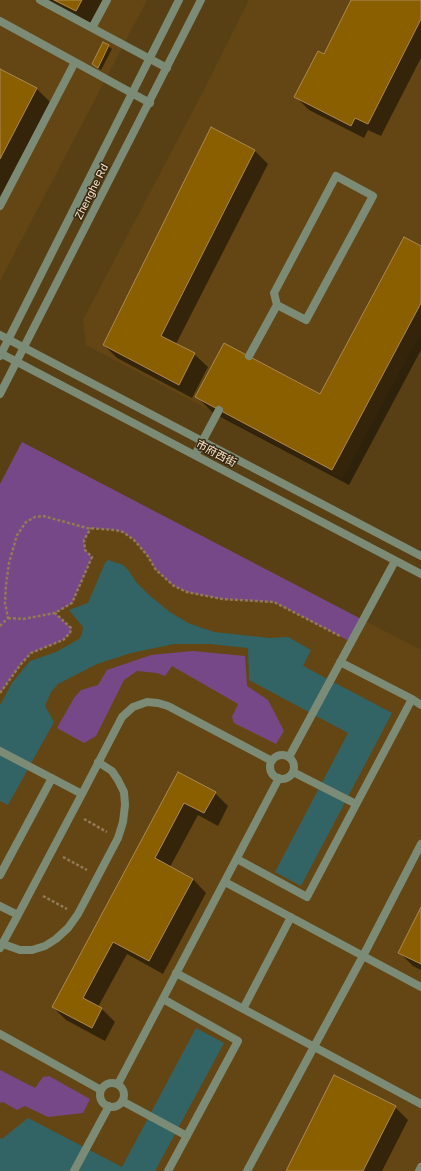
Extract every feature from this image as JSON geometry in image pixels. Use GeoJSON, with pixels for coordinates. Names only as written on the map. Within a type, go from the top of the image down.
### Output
{"type":"FeatureCollection","features":[{"type":"Feature","properties":{"kind":"street"},"geometry":{"type":"LineString","coordinates":[[40,0],[166,68]]}},
{"type":"Feature","properties":{"kind":"street"},"geometry":{"type":"LineString","coordinates":[[92,28],[107,0]]}},
{"type":"Feature","properties":{"kind":"street","name":"Zhenghe Rd"},"geometry":{"type":"LineString","coordinates":[[0,354],[178,0]]}},
{"type":"Feature","properties":{"kind":"street","name":"Zhenghe Rd"},"geometry":{"type":"LineString","coordinates":[[0,394],[150,103],[201,0]]}},
{"type":"Feature","properties":{"kind":"street"},"geometry":{"type":"LineString","coordinates":[[0,21],[150,103]]}},
{"type":"Feature","properties":{"kind":"street"},"geometry":{"type":"LineString","coordinates":[[0,206],[75,62]]}},
{"type":"Feature","properties":{"kind":"street"},"geometry":{"type":"LineString","coordinates":[[249,356],[278,305],[274,293],[336,176],[373,196],[306,320],[278,305]]}},
{"type":"Feature","properties":{"kind":"street","name":"市府西街"},"geometry":{"type":"LineString","coordinates":[[0,335],[421,556]]}},
{"type":"Feature","properties":{"kind":"street","name":"市府西街"},"geometry":{"type":"LineString","coordinates":[[0,354],[421,574]]}},
{"type":"Feature","properties":{"kind":"street"},"geometry":{"type":"LineString","coordinates":[[195,455],[219,410]]}},
{"type":"Feature","properties":{"kind":"street"},"geometry":{"type":"LineString","coordinates":[[288,757],[395,560]]}},
{"type":"Feature","properties":{"kind":"street"},"geometry":{"type":"LineString","coordinates":[[340,662],[421,705]]}},
{"type":"Feature","properties":{"kind":"street"},"geometry":{"type":"LineString","coordinates":[[237,859],[307,897],[352,802],[412,699]]}},
{"type":"Feature","properties":{"kind":"street"},"geometry":{"type":"LineString","coordinates":[[98,762],[112,771],[124,792],[125,805],[123,822],[118,838],[78,914],[68,928],[56,939],[45,946],[32,950],[1,947],[82,794],[98,762],[122,717],[133,707],[147,702],[168,706],[272,761]]}},
{"type":"Feature","properties":{"kind":"street"},"geometry":{"type":"LineString","coordinates":[[0,751],[82,794]]}},
{"type":"Feature","properties":{"kind":"street"},"geometry":{"type":"LineString","coordinates":[[281,755],[288,757],[293,763],[293,772],[289,777],[279,778],[272,773],[270,765],[277,756],[281,755]]}},
{"type":"Feature","properties":{"kind":"street"},"geometry":{"type":"LineString","coordinates":[[293,772],[352,802]]}},
{"type":"Feature","properties":{"kind":"street"},"geometry":{"type":"LineString","coordinates":[[0,875],[52,778]]}},
{"type":"Feature","properties":{"kind":"street"},"geometry":{"type":"LineString","coordinates":[[118,1084],[279,778]]}},
{"type":"Feature","properties":{"kind":"street"},"geometry":{"type":"LineString","coordinates":[[247,1171],[363,956],[421,844]]}},
{"type":"Feature","properties":{"kind":"street"},"geometry":{"type":"LineString","coordinates":[[224,882],[421,987]]}},
{"type":"Feature","properties":{"kind":"street"},"geometry":{"type":"LineString","coordinates":[[0,906],[18,915]]}},
{"type":"Feature","properties":{"kind":"street"},"geometry":{"type":"LineString","coordinates":[[243,1009],[291,917]]}},
{"type":"Feature","properties":{"kind":"street"},"geometry":{"type":"LineString","coordinates":[[176,973],[421,1104]]}},
{"type":"Feature","properties":{"kind":"street"},"geometry":{"type":"LineString","coordinates":[[163,999],[238,1041],[168,1171]]}},
{"type":"Feature","properties":{"kind":"street"},"geometry":{"type":"LineString","coordinates":[[0,1034],[101,1090]]}},
{"type":"Feature","properties":{"kind":"street"},"geometry":{"type":"LineString","coordinates":[[107,1084],[118,1084],[124,1093],[122,1101],[116,1106],[109,1106],[105,1104],[101,1098],[101,1090],[107,1084]]}},
{"type":"Feature","properties":{"kind":"street"},"geometry":{"type":"LineString","coordinates":[[122,1101],[187,1136]]}},
{"type":"Feature","properties":{"kind":"street"},"geometry":{"type":"LineString","coordinates":[[74,1171],[109,1106]]}},
{"type":"Feature","properties":{"kind":"street"},"geometry":{"type":"LineString","coordinates":[[419,1171],[421,1167]]}},
{"type":"Feature","properties":{"kind":"path"},"geometry":{"type":"LineString","coordinates":[[8,618],[5,603],[6,585],[9,563],[17,535],[26,522],[35,517],[43,516],[91,528],[123,532],[134,540],[147,555],[156,570],[174,586],[187,592],[222,599],[274,602],[351,642]]}},
{"type":"Feature","properties":{"kind":"path"},"geometry":{"type":"LineString","coordinates":[[0,626],[8,618],[24,619],[55,613],[72,603],[92,557],[85,550],[84,540],[91,528]]}},
{"type":"Feature","properties":{"kind":"path"},"geometry":{"type":"LineString","coordinates":[[0,693],[31,653],[63,640],[70,633],[71,628],[55,613]]}},
{"type":"Feature","properties":{"kind":"path"},"geometry":{"type":"LineString","coordinates":[[90,822],[118,838]]}},
{"type":"Feature","properties":{"kind":"path"},"geometry":{"type":"LineString","coordinates":[[69,860],[98,876]]}},
{"type":"Feature","properties":{"kind":"path"},"geometry":{"type":"LineString","coordinates":[[48,899],[78,914]]}},
{"type":"Feature","properties":{"kind":"shaded area"},"geometry":{"type":"Polygon","coordinates":[[[0,0],[147,0],[0,281],[0,0]]]}},
{"type":"Feature","properties":{"kind":"shaded area"},"geometry":{"type":"Polygon","coordinates":[[[249,0],[421,0],[421,332],[342,479],[86,345],[83,320],[206,86],[249,0]]]}},
{"type":"Feature","properties":{"kind":"shaded area"},"geometry":{"type":"Polygon","coordinates":[[[22,442],[421,650],[421,1171],[0,1171],[0,484],[22,442]]]}},
{"type":"Feature","properties":{"kind":"shaded area"},"geometry":{"type":"Polygon","coordinates":[[[22,442],[363,620],[351,642],[274,602],[222,599],[187,592],[174,586],[156,570],[147,555],[134,540],[123,532],[91,528],[84,540],[85,550],[92,557],[72,603],[55,613],[71,628],[70,633],[63,640],[31,653],[0,693],[0,484],[22,442]]]}},
{"type":"Feature","properties":{"kind":"shaded area"},"geometry":{"type":"Polygon","coordinates":[[[193,651],[245,656],[247,686],[268,700],[284,731],[276,744],[234,723],[232,717],[238,704],[172,666],[165,676],[157,673],[137,671],[124,680],[96,736],[84,743],[57,728],[74,698],[81,690],[98,685],[107,670],[151,655],[193,651]]]}},
{"type":"Feature","properties":{"kind":"shaded area"},"geometry":{"type":"Polygon","coordinates":[[[0,1070],[35,1088],[43,1077],[49,1076],[90,1099],[83,1113],[48,1117],[25,1106],[17,1110],[3,1102],[0,1103],[0,1070]]]}},
{"type":"Feature","properties":{"kind":"water"},"geometry":{"type":"Polygon","coordinates":[[[108,560],[123,565],[136,582],[150,596],[170,612],[188,623],[214,632],[270,638],[288,637],[311,650],[303,666],[392,713],[301,886],[275,872],[348,733],[249,680],[248,648],[210,644],[174,644],[131,653],[97,664],[58,684],[51,692],[45,706],[54,722],[8,805],[0,801],[0,705],[12,683],[30,661],[56,652],[79,639],[82,634],[83,627],[69,610],[88,603],[105,563],[108,560]]]}},
{"type":"Feature","properties":{"kind":"water"},"geometry":{"type":"Polygon","coordinates":[[[196,1028],[224,1043],[155,1171],[0,1171],[0,1138],[2,1139],[28,1118],[122,1167],[196,1028]]]}},
{"type":"Feature","properties":{"kind":"building"},"geometry":{"type":"Polygon","coordinates":[[[54,0],[82,0],[76,11],[54,0]]]}},
{"type":"Feature","properties":{"kind":"building"},"geometry":{"type":"Polygon","coordinates":[[[351,0],[421,0],[421,19],[368,124],[355,118],[351,126],[294,97],[318,51],[324,54],[351,0]]]}},
{"type":"Feature","properties":{"kind":"building"},"geometry":{"type":"Polygon","coordinates":[[[103,42],[109,45],[98,68],[92,64],[103,42]]]}},
{"type":"Feature","properties":{"kind":"building"},"geometry":{"type":"Polygon","coordinates":[[[0,69],[37,88],[0,159],[0,69]]]}},
{"type":"Feature","properties":{"kind":"building"},"geometry":{"type":"Polygon","coordinates":[[[211,127],[255,150],[161,336],[195,353],[179,385],[103,345],[211,127]]]}},
{"type":"Feature","properties":{"kind":"building"},"geometry":{"type":"Polygon","coordinates":[[[404,237],[421,246],[421,303],[332,470],[195,397],[224,343],[320,394],[404,237]]]}},
{"type":"Feature","properties":{"kind":"building"},"geometry":{"type":"Polygon","coordinates":[[[178,772],[216,792],[204,813],[184,803],[155,858],[193,879],[149,961],[113,942],[83,998],[102,1008],[92,1028],[52,1007],[178,772]]]}},
{"type":"Feature","properties":{"kind":"building"},"geometry":{"type":"Polygon","coordinates":[[[421,907],[421,964],[398,953],[421,907]]]}},
{"type":"Feature","properties":{"kind":"building"},"geometry":{"type":"Polygon","coordinates":[[[334,1075],[396,1106],[363,1171],[286,1171],[334,1075]]]}}]}
